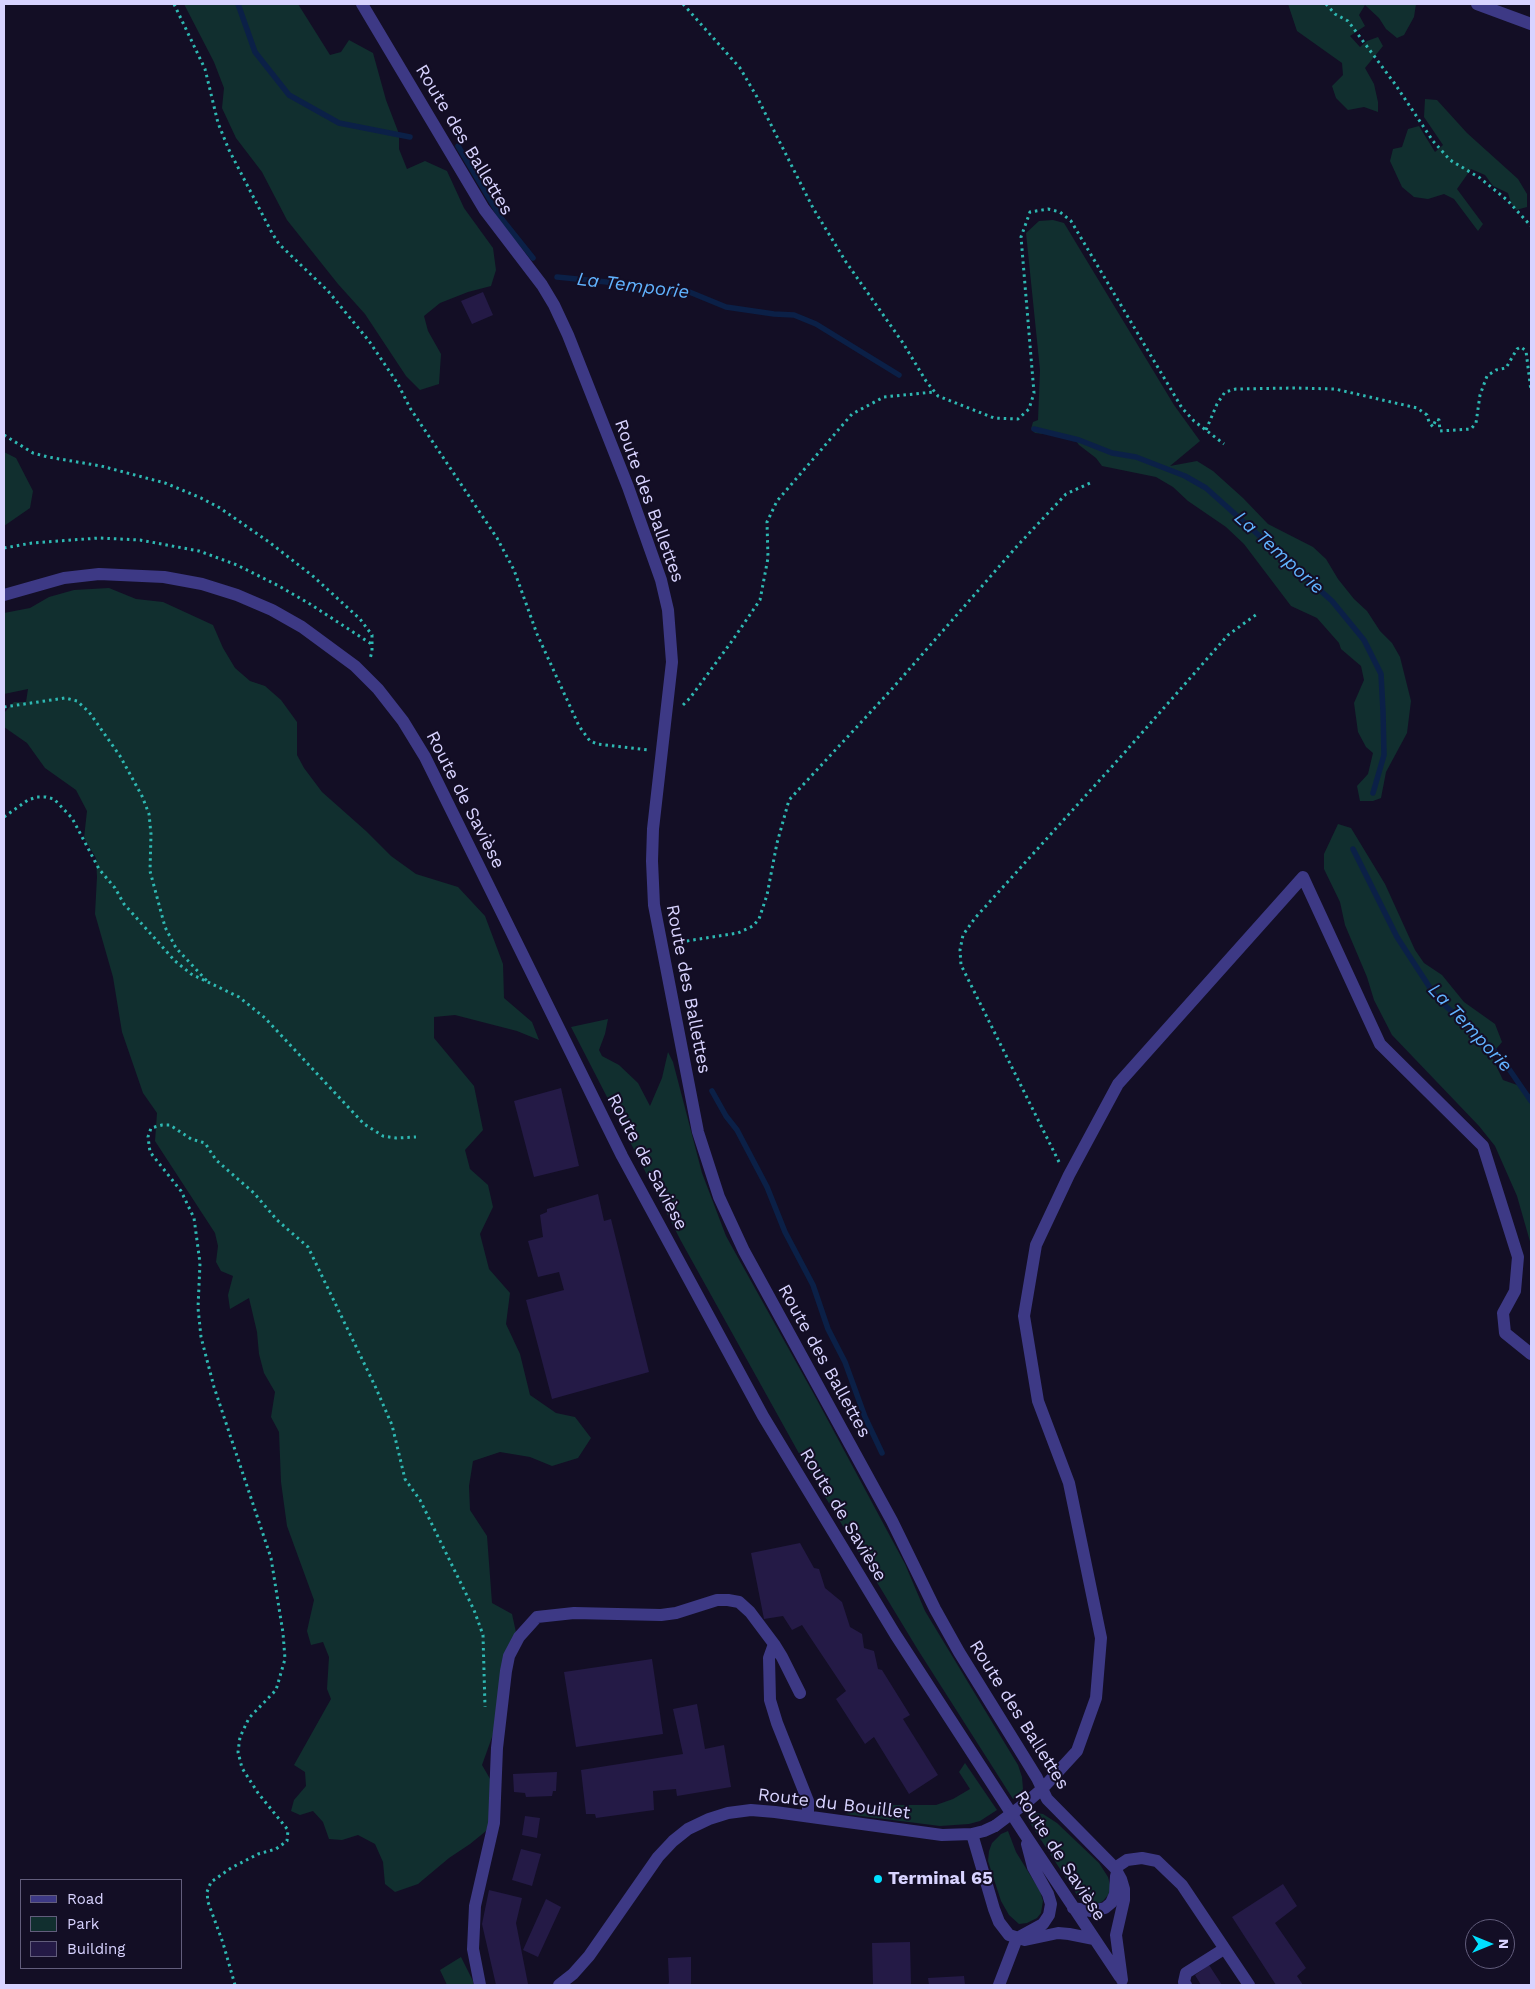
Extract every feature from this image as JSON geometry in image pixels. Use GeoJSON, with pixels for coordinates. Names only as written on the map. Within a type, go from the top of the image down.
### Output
{"type":"FeatureCollection","features":[{"type":"Feature","properties":{"kind":"street","name":"Route des Ballettes"},"geometry":{"type":"LineString","coordinates":[[362,4],[484,209],[542,285],[568,335],[628,487],[661,580],[671,636],[672,662],[656,796],[652,861],[654,905],[698,1132],[710,1172],[730,1222],[892,1521],[939,1616],[1047,1799],[1115,1868]]}},
{"type":"Feature","properties":{"kind":"street"},"geometry":{"type":"LineString","coordinates":[[1477,4],[1531,24]]}},
{"type":"Feature","properties":{"kind":"street","name":"Route de Savièse"},"geometry":{"type":"LineString","coordinates":[[4,595],[64,578],[99,574],[164,576],[202,584],[238,595],[272,610],[295,623],[328,645],[361,672],[378,689],[403,721],[425,758],[622,1156],[763,1416],[895,1634],[1124,1983]]}},
{"type":"Feature","properties":{"kind":"street","name":"Route du Bouillet"},"geometry":{"type":"LineString","coordinates":[[559,1985],[573,1974],[589,1956],[658,1857],[688,1829],[728,1813],[744,1811],[775,1812],[934,1834],[972,1834],[995,1826],[1027,1802],[1042,1789],[1077,1751],[1096,1698],[1101,1638],[1068,1484],[1038,1401],[1024,1316],[1036,1245],[1067,1178],[1118,1084],[1303,877],[1380,1044],[1484,1146],[1518,1257],[1515,1291],[1503,1313],[1505,1333],[1531,1354]]}},
{"type":"Feature","properties":{"kind":"street"},"geometry":{"type":"LineString","coordinates":[[480,1985],[473,1949],[475,1906],[494,1823],[497,1748],[506,1671],[509,1656],[527,1626],[537,1617],[551,1614],[661,1615],[676,1613],[717,1600],[739,1602],[750,1612],[774,1644],[800,1693]]}},
{"type":"Feature","properties":{"kind":"street"},"geometry":{"type":"LineString","coordinates":[[774,1644],[769,1658],[770,1700],[777,1724],[808,1801],[808,1816]]}},
{"type":"Feature","properties":{"kind":"street"},"geometry":{"type":"LineString","coordinates":[[999,1985],[1017,1938],[1037,1929],[1043,1924],[1049,1915],[1051,1904],[1048,1894],[1033,1867],[1024,1833]]}},
{"type":"Feature","properties":{"kind":"street"},"geometry":{"type":"LineString","coordinates":[[972,1834],[999,1922],[1010,1935],[1017,1938],[1034,1939],[1058,1933],[1080,1935],[1094,1939]]}},
{"type":"Feature","properties":{"kind":"street"},"geometry":{"type":"LineString","coordinates":[[1115,1868],[1127,1860],[1142,1858],[1158,1861],[1182,1885],[1249,1985]]}},
{"type":"Feature","properties":{"kind":"street"},"geometry":{"type":"LineString","coordinates":[[1073,1908],[1098,1910],[1105,1908],[1111,1903],[1115,1894],[1115,1868]]}},
{"type":"Feature","properties":{"kind":"street"},"geometry":{"type":"LineString","coordinates":[[1115,1868],[1124,1889],[1124,1900],[1116,1935],[1124,1983]]}},
{"type":"Feature","properties":{"kind":"street"},"geometry":{"type":"LineString","coordinates":[[1186,1985],[1184,1982],[1186,1973],[1224,1949]]}},
{"type":"Feature","properties":{"kind":"path"},"geometry":{"type":"LineString","coordinates":[[174,4],[205,69],[218,123],[272,233],[279,244],[328,290],[369,341],[394,377],[424,430],[449,464],[497,538],[514,570],[543,648],[578,726],[590,741],[605,746],[662,751]]}},
{"type":"Feature","properties":{"kind":"path"},"geometry":{"type":"LineString","coordinates":[[682,4],[740,68],[757,97],[813,208],[846,262],[938,396],[994,418],[1018,418],[1029,409],[1034,393],[1021,237],[1030,212],[1048,209],[1060,212],[1071,220],[1182,408],[1194,421],[1224,444]]}},
{"type":"Feature","properties":{"kind":"path"},"geometry":{"type":"LineString","coordinates":[[1326,4],[1336,14],[1348,20],[1395,84],[1433,141],[1450,160],[1480,178],[1507,200],[1531,226]]}},
{"type":"Feature","properties":{"kind":"path"},"geometry":{"type":"LineString","coordinates":[[1206,430],[1216,404],[1225,392],[1236,389],[1294,388],[1335,390],[1417,408],[1427,415],[1433,427],[1436,419],[1439,420],[1440,431],[1471,429],[1476,423],[1480,396],[1487,376],[1496,370],[1506,368],[1520,347],[1526,351],[1531,391]]}},
{"type":"Feature","properties":{"kind":"path"},"geometry":{"type":"LineString","coordinates":[[667,709],[682,705],[690,698],[760,600],[768,558],[767,522],[777,502],[852,414],[884,397],[935,392]]}},
{"type":"Feature","properties":{"kind":"path"},"geometry":{"type":"LineString","coordinates":[[4,435],[33,453],[101,466],[164,483],[220,508],[314,576],[369,629],[373,641],[372,651],[367,665],[361,672]]}},
{"type":"Feature","properties":{"kind":"path"},"geometry":{"type":"LineString","coordinates":[[661,946],[738,933],[753,926],[759,919],[767,895],[777,843],[789,800],[891,690],[1066,494],[1090,483]]}},
{"type":"Feature","properties":{"kind":"path"},"geometry":{"type":"LineString","coordinates":[[1067,1178],[962,965],[960,950],[963,936],[975,918],[1228,635],[1257,614]]}},
{"type":"Feature","properties":{"kind":"path"},"geometry":{"type":"LineString","coordinates":[[4,707],[66,698],[77,701],[90,712],[120,756],[142,796],[149,814],[152,834],[150,871],[165,927],[176,948],[209,983]]}},
{"type":"Feature","properties":{"kind":"path"},"geometry":{"type":"LineString","coordinates":[[4,817],[28,800],[46,796],[54,799],[72,818],[99,869],[115,888],[134,917],[176,961],[191,974],[239,997],[265,1018],[364,1124],[382,1136],[396,1138],[416,1137]]}},
{"type":"Feature","properties":{"kind":"path"},"geometry":{"type":"LineString","coordinates":[[235,1985],[223,1943],[208,1902],[207,1892],[211,1882],[231,1868],[258,1854],[276,1849],[287,1840],[288,1830],[258,1793],[242,1768],[238,1752],[240,1737],[249,1718],[276,1690],[285,1659],[283,1633],[271,1558],[217,1396],[201,1337],[198,1308],[200,1264],[194,1218],[180,1191],[150,1152],[148,1137],[152,1128],[170,1125],[191,1139],[205,1143],[216,1160],[254,1193],[277,1220],[308,1247],[392,1425],[405,1479],[420,1500],[474,1610],[483,1635],[485,1708]]}},
{"type":"Feature","properties":{"kind":"green space"},"geometry":{"type":"Polygon","coordinates":[[[184,4],[298,4],[330,55],[341,52],[349,40],[373,53],[386,100],[399,134],[399,149],[407,169],[425,161],[447,171],[464,208],[493,248],[496,270],[491,286],[468,292],[440,303],[424,316],[428,331],[441,354],[439,384],[420,390],[406,376],[365,314],[338,284],[287,220],[262,172],[236,138],[222,108],[224,88],[214,62],[184,4]]]}},
{"type":"Feature","properties":{"kind":"green space"},"geometry":{"type":"Polygon","coordinates":[[[1288,4],[1416,4],[1414,17],[1404,35],[1397,38],[1386,29],[1379,18],[1365,5],[1359,15],[1365,26],[1350,36],[1360,47],[1367,41],[1378,37],[1383,46],[1365,68],[1374,84],[1378,112],[1364,107],[1348,110],[1336,98],[1332,86],[1343,75],[1342,63],[1297,31],[1288,4]]]}},
{"type":"Feature","properties":{"kind":"green space"},"geometry":{"type":"Polygon","coordinates":[[[1425,99],[1437,100],[1467,133],[1518,179],[1527,194],[1527,207],[1516,210],[1511,203],[1508,193],[1493,186],[1485,175],[1471,169],[1457,189],[1483,224],[1478,231],[1454,199],[1444,194],[1428,199],[1414,197],[1402,187],[1390,161],[1393,149],[1402,147],[1408,129],[1419,126],[1435,152],[1443,145],[1424,117],[1425,99]]]}},
{"type":"Feature","properties":{"kind":"green space"},"geometry":{"type":"Polygon","coordinates":[[[1053,220],[1064,223],[1174,405],[1200,441],[1170,466],[1197,461],[1213,471],[1268,524],[1313,547],[1326,559],[1338,579],[1354,599],[1367,611],[1380,631],[1392,643],[1400,657],[1411,701],[1407,733],[1386,772],[1381,798],[1373,801],[1360,801],[1357,786],[1368,774],[1373,753],[1366,747],[1358,732],[1354,703],[1364,680],[1361,666],[1341,649],[1339,643],[1317,618],[1291,606],[1244,544],[1226,527],[1188,501],[1173,487],[1156,477],[1102,466],[1073,437],[1035,433],[1031,429],[1033,422],[1038,420],[1040,370],[1026,233],[1039,221],[1053,220]]]}},
{"type":"Feature","properties":{"kind":"green space"},"geometry":{"type":"Polygon","coordinates":[[[4,452],[16,458],[33,491],[30,508],[4,526],[4,452]]]}},
{"type":"Feature","properties":{"kind":"green space"},"geometry":{"type":"Polygon","coordinates":[[[109,588],[136,599],[163,602],[213,625],[223,648],[235,668],[250,681],[265,686],[281,700],[297,722],[297,755],[322,792],[391,856],[416,874],[458,887],[485,916],[503,964],[504,998],[532,1022],[539,1040],[517,1031],[455,1015],[434,1017],[434,1038],[474,1086],[483,1130],[465,1150],[470,1169],[488,1185],[493,1207],[480,1234],[489,1269],[510,1293],[506,1324],[520,1354],[530,1395],[556,1413],[575,1417],[591,1438],[578,1458],[552,1466],[530,1457],[500,1452],[473,1461],[469,1486],[470,1510],[487,1536],[492,1603],[512,1614],[517,1637],[505,1701],[482,1765],[493,1784],[496,1806],[486,1831],[418,1884],[395,1892],[385,1884],[383,1862],[375,1844],[358,1835],[342,1840],[329,1839],[323,1822],[313,1811],[300,1815],[291,1811],[294,1800],[306,1786],[305,1772],[294,1765],[331,1699],[327,1689],[329,1657],[323,1642],[311,1645],[307,1631],[314,1600],[287,1526],[281,1482],[279,1432],[271,1417],[275,1392],[264,1373],[249,1298],[230,1309],[228,1295],[233,1276],[221,1271],[216,1262],[218,1246],[215,1233],[155,1141],[157,1113],[143,1093],[122,1032],[113,977],[95,914],[96,858],[84,838],[87,811],[76,790],[45,768],[27,743],[4,727],[4,713],[14,702],[26,702],[28,689],[4,694],[4,613],[30,608],[49,597],[74,590],[109,588]]]}},
{"type":"Feature","properties":{"kind":"green space"},"geometry":{"type":"Polygon","coordinates":[[[1338,824],[1351,828],[1385,884],[1415,950],[1424,963],[1442,975],[1464,1002],[1495,1024],[1502,1042],[1491,1055],[1503,1080],[1517,1085],[1531,1095],[1531,1245],[1517,1196],[1495,1146],[1479,1126],[1392,1035],[1374,1000],[1367,977],[1345,925],[1340,902],[1324,869],[1324,854],[1338,824]]]}},
{"type":"Feature","properties":{"kind":"green space"},"geometry":{"type":"Polygon","coordinates":[[[608,1019],[599,1050],[602,1056],[619,1065],[638,1083],[650,1106],[662,1078],[668,1052],[673,1062],[702,1173],[726,1236],[905,1564],[925,1611],[1018,1765],[1023,1789],[1013,1799],[918,1650],[801,1457],[681,1241],[571,1027],[608,1019]]]}},
{"type":"Feature","properties":{"kind":"green space"},"geometry":{"type":"Polygon","coordinates":[[[965,1763],[997,1810],[980,1821],[969,1824],[940,1826],[845,1814],[894,1805],[936,1805],[953,1799],[970,1789],[959,1772],[965,1763]]]}},
{"type":"Feature","properties":{"kind":"green space"},"geometry":{"type":"Polygon","coordinates":[[[1036,1813],[1043,1814],[1057,1823],[1099,1863],[1108,1877],[1111,1888],[1103,1901],[1098,1904],[1091,1904],[1079,1898],[1026,1817],[1036,1813]]]}},
{"type":"Feature","properties":{"kind":"green space"},"geometry":{"type":"Polygon","coordinates":[[[1008,1831],[1016,1852],[1040,1891],[1043,1901],[1041,1913],[1037,1918],[1027,1923],[1019,1924],[1009,1915],[1001,1901],[988,1861],[992,1843],[1001,1834],[1008,1831]]]}},
{"type":"Feature","properties":{"kind":"green space"},"geometry":{"type":"Polygon","coordinates":[[[461,1957],[473,1981],[473,1985],[447,1985],[440,1970],[461,1957]]]}},
{"type":"Feature","properties":{"kind":"building"},"geometry":{"type":"Polygon","coordinates":[[[483,292],[493,315],[472,324],[461,301],[483,292]]]}},
{"type":"Feature","properties":{"kind":"building"},"geometry":{"type":"Polygon","coordinates":[[[561,1088],[579,1166],[534,1177],[514,1101],[561,1088]]]}},
{"type":"Feature","properties":{"kind":"building"},"geometry":{"type":"Polygon","coordinates":[[[598,1194],[604,1221],[611,1219],[649,1372],[552,1399],[526,1300],[564,1290],[559,1272],[538,1277],[528,1241],[543,1237],[540,1215],[547,1212],[547,1209],[598,1194]]]}},
{"type":"Feature","properties":{"kind":"building"},"geometry":{"type":"Polygon","coordinates":[[[800,1543],[814,1568],[819,1569],[825,1588],[842,1602],[850,1627],[862,1634],[864,1648],[874,1651],[878,1669],[882,1670],[910,1715],[903,1719],[938,1775],[909,1794],[874,1737],[865,1744],[836,1699],[846,1691],[802,1625],[792,1630],[783,1616],[764,1619],[751,1553],[800,1543]]]}},
{"type":"Feature","properties":{"kind":"building"},"geometry":{"type":"Polygon","coordinates":[[[652,1659],[663,1734],[576,1747],[564,1672],[652,1659]]]}},
{"type":"Feature","properties":{"kind":"building"},"geometry":{"type":"Polygon","coordinates":[[[697,1704],[705,1749],[724,1745],[731,1787],[677,1796],[676,1789],[653,1791],[654,1810],[596,1818],[595,1814],[586,1814],[581,1770],[683,1754],[673,1709],[697,1704]]]}},
{"type":"Feature","properties":{"kind":"building"},"geometry":{"type":"Polygon","coordinates":[[[557,1772],[556,1791],[553,1791],[552,1796],[526,1797],[525,1793],[514,1792],[513,1774],[557,1772]]]}},
{"type":"Feature","properties":{"kind":"building"},"geometry":{"type":"Polygon","coordinates":[[[525,1816],[540,1818],[537,1838],[522,1835],[525,1816]]]}},
{"type":"Feature","properties":{"kind":"building"},"geometry":{"type":"Polygon","coordinates":[[[521,1849],[541,1854],[532,1886],[512,1880],[521,1849]]]}},
{"type":"Feature","properties":{"kind":"building"},"geometry":{"type":"Polygon","coordinates":[[[1283,1884],[1297,1906],[1275,1923],[1306,1968],[1297,1976],[1303,1985],[1276,1985],[1232,1917],[1283,1884]]]}},
{"type":"Feature","properties":{"kind":"building"},"geometry":{"type":"Polygon","coordinates":[[[489,1890],[522,1898],[516,1923],[528,1984],[496,1985],[482,1924],[489,1890]]]}},
{"type":"Feature","properties":{"kind":"building"},"geometry":{"type":"Polygon","coordinates":[[[546,1899],[561,1907],[538,1957],[523,1950],[546,1899]]]}},
{"type":"Feature","properties":{"kind":"building"},"geometry":{"type":"Polygon","coordinates":[[[910,1942],[911,1985],[873,1985],[872,1943],[910,1942]]]}},
{"type":"Feature","properties":{"kind":"building"},"geometry":{"type":"Polygon","coordinates":[[[691,1957],[691,1985],[668,1985],[668,1958],[691,1957]]]}},
{"type":"Feature","properties":{"kind":"building"},"geometry":{"type":"Polygon","coordinates":[[[1209,1965],[1222,1985],[1201,1985],[1195,1975],[1209,1965]]]}},
{"type":"Feature","properties":{"kind":"building"},"geometry":{"type":"Polygon","coordinates":[[[964,1976],[965,1985],[929,1985],[928,1978],[964,1976]]]}},
{"type":"Feature","properties":{"kind":"waterway","name":"La Temporie"},"geometry":{"type":"LineString","coordinates":[[238,4],[255,52],[289,95],[339,123],[410,137]]}},
{"type":"Feature","properties":{"kind":"waterway","name":"La Temporie"},"geometry":{"type":"LineString","coordinates":[[458,146],[501,218],[533,258]]}},
{"type":"Feature","properties":{"kind":"waterway","name":"La Temporie"},"geometry":{"type":"LineString","coordinates":[[557,277],[607,282],[663,293],[681,290],[726,307],[794,315],[816,324],[899,375]]}},
{"type":"Feature","properties":{"kind":"waterway","name":"La Temporie"},"geometry":{"type":"LineString","coordinates":[[1034,429],[1079,440],[1112,453],[1136,457],[1185,476],[1206,488],[1332,601],[1364,640],[1381,674],[1384,755],[1373,793]]}},
{"type":"Feature","properties":{"kind":"waterway","name":"La Temporie"},"geometry":{"type":"LineString","coordinates":[[1353,849],[1397,937],[1436,997],[1500,1056],[1531,1101]]}},
{"type":"Feature","properties":{"kind":"waterway"},"geometry":{"type":"LineString","coordinates":[[712,1091],[726,1116],[737,1130],[767,1187],[785,1232],[813,1285],[828,1329],[845,1362],[865,1417],[882,1453]]}},
{"type":"Feature","properties":{"kind":"place","name":"Terminal 65"},"geometry":{"type":"Point","coordinates":[878,1879]}}]}
